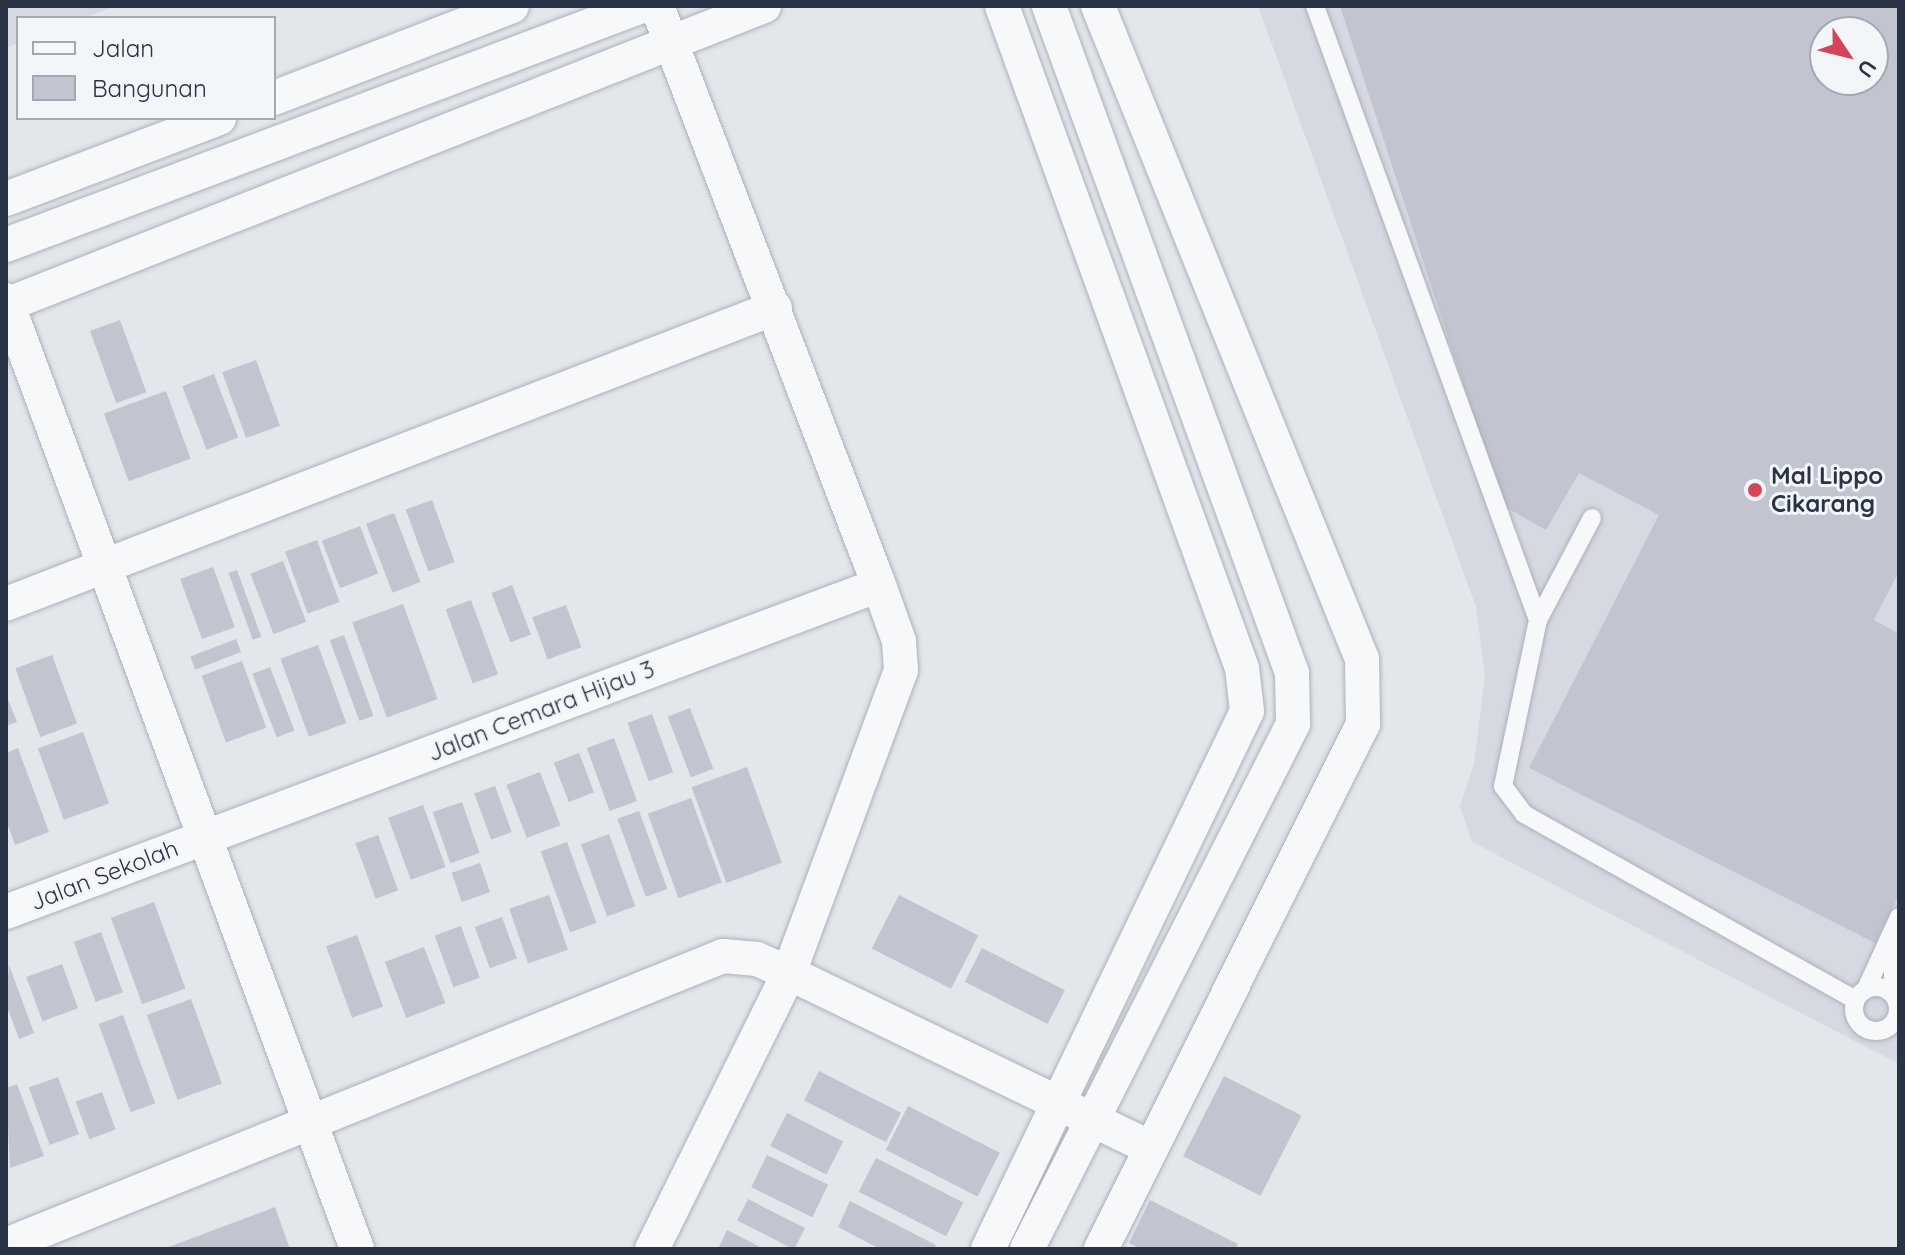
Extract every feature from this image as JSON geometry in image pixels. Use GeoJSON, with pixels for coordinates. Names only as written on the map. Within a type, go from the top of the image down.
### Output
{"type":"FeatureCollection","features":[{"type":"Feature","properties":{"kind":"street"},"geometry":{"type":"LineString","coordinates":[[276,97],[512,6]]}},
{"type":"Feature","properties":{"kind":"street"},"geometry":{"type":"LineString","coordinates":[[6,245],[278,129],[642,6]]}},
{"type":"Feature","properties":{"kind":"street"},"geometry":{"type":"LineString","coordinates":[[652,1249],[789,973],[901,670],[899,641],[879,585],[657,6]]}},
{"type":"Feature","properties":{"kind":"street"},"geometry":{"type":"LineString","coordinates":[[357,1249],[101,568],[6,303],[764,6]]}},
{"type":"Feature","properties":{"kind":"street"},"geometry":{"type":"LineString","coordinates":[[988,1249],[1060,1107],[1247,711],[1242,668],[1002,6]]}},
{"type":"Feature","properties":{"kind":"street"},"geometry":{"type":"LineString","coordinates":[[1027,1249],[1293,724],[1292,673],[1049,6]]}},
{"type":"Feature","properties":{"kind":"street"},"geometry":{"type":"LineString","coordinates":[[1098,6],[1362,659],[1363,724],[1101,1249]]}},
{"type":"Feature","properties":{"kind":"street"},"geometry":{"type":"LineString","coordinates":[[6,199],[214,120]]}},
{"type":"Feature","properties":{"kind":"street"},"geometry":{"type":"LineString","coordinates":[[6,604],[775,308]]}},
{"type":"Feature","properties":{"kind":"street","name":"Jalan Cemara Hijau 3"},"geometry":{"type":"LineString","coordinates":[[203,838],[879,585]]}},
{"type":"Feature","properties":{"kind":"street","name":"Jalan Sekolah"},"geometry":{"type":"LineString","coordinates":[[6,912],[203,838]]}},
{"type":"Feature","properties":{"kind":"street"},"geometry":{"type":"LineString","coordinates":[[21,1243],[723,956],[757,959],[789,973],[1092,1123],[1151,1148]]}},
{"type":"Feature","properties":{"kind":"lane"},"geometry":{"type":"LineString","coordinates":[[1315,6],[1375,156],[1538,620]]}},
{"type":"Feature","properties":{"kind":"lane"},"geometry":{"type":"LineString","coordinates":[[1592,518],[1538,620],[1503,786],[1524,814],[1861,994],[1897,1000]]}},
{"type":"Feature","properties":{"kind":"lane"},"geometry":{"type":"LineString","coordinates":[[1896,923],[1896,1030],[1866,1029],[1854,1011],[1896,923]]}},
{"type":"Feature","properties":{"kind":"shaded area"},"geometry":{"type":"Polygon","coordinates":[[[6,6],[115,6],[89,16],[16,16],[16,44],[6,48],[6,6]]]}},
{"type":"Feature","properties":{"kind":"shaded area","name":"Mal Lippo Cikarang"},"geometry":{"type":"Polygon","coordinates":[[[1258,6],[1899,6],[1899,1064],[1472,842],[1460,806],[1474,764],[1485,676],[1476,607],[1258,6]]]}},
{"type":"Feature","properties":{"kind":"building","name":"Mal Lippo Cikarang"},"geometry":{"type":"Polygon","coordinates":[[[1340,6],[1899,6],[1899,571],[1874,620],[1899,634],[1899,895],[1875,943],[1529,768],[1659,515],[1579,473],[1546,530],[1503,506],[1340,6]]]}},
{"type":"Feature","properties":{"kind":"building"},"geometry":{"type":"Polygon","coordinates":[[[120,320],[146,392],[116,403],[90,331],[120,320]]]}},
{"type":"Feature","properties":{"kind":"building"},"geometry":{"type":"Polygon","coordinates":[[[256,360],[280,426],[246,438],[222,372],[256,360]]]}},
{"type":"Feature","properties":{"kind":"building"},"geometry":{"type":"Polygon","coordinates":[[[214,374],[238,437],[207,450],[182,386],[214,374]]]}},
{"type":"Feature","properties":{"kind":"building"},"geometry":{"type":"Polygon","coordinates":[[[166,391],[191,459],[129,481],[104,414],[166,391]]]}},
{"type":"Feature","properties":{"kind":"building"},"geometry":{"type":"Polygon","coordinates":[[[432,500],[455,562],[428,572],[406,510],[432,500]]]}},
{"type":"Feature","properties":{"kind":"building"},"geometry":{"type":"Polygon","coordinates":[[[394,513],[421,582],[393,593],[366,524],[394,513]]]}},
{"type":"Feature","properties":{"kind":"building"},"geometry":{"type":"Polygon","coordinates":[[[360,526],[378,574],[340,588],[322,541],[360,526]]]}},
{"type":"Feature","properties":{"kind":"building"},"geometry":{"type":"Polygon","coordinates":[[[317,540],[340,602],[308,614],[285,552],[317,540]]]}},
{"type":"Feature","properties":{"kind":"building"},"geometry":{"type":"Polygon","coordinates":[[[283,561],[306,622],[274,634],[250,574],[283,561]]]}},
{"type":"Feature","properties":{"kind":"building"},"geometry":{"type":"Polygon","coordinates":[[[213,567],[235,627],[202,639],[180,579],[213,567]]]}},
{"type":"Feature","properties":{"kind":"building"},"geometry":{"type":"Polygon","coordinates":[[[237,570],[261,637],[253,640],[229,573],[237,570]]]}},
{"type":"Feature","properties":{"kind":"building"},"geometry":{"type":"Polygon","coordinates":[[[512,585],[531,634],[510,642],[491,593],[512,585]]]}},
{"type":"Feature","properties":{"kind":"building"},"geometry":{"type":"Polygon","coordinates":[[[471,600],[498,674],[473,683],[446,609],[471,600]]]}},
{"type":"Feature","properties":{"kind":"building"},"geometry":{"type":"Polygon","coordinates":[[[403,604],[438,699],[387,717],[352,622],[403,604]]]}},
{"type":"Feature","properties":{"kind":"building"},"geometry":{"type":"Polygon","coordinates":[[[566,605],[581,647],[548,660],[532,617],[566,605]]]}},
{"type":"Feature","properties":{"kind":"building"},"geometry":{"type":"Polygon","coordinates":[[[344,635],[373,716],[359,721],[330,640],[344,635]]]}},
{"type":"Feature","properties":{"kind":"building"},"geometry":{"type":"Polygon","coordinates":[[[236,639],[241,652],[195,670],[190,657],[236,639]]]}},
{"type":"Feature","properties":{"kind":"building"},"geometry":{"type":"Polygon","coordinates":[[[318,645],[346,723],[309,737],[280,659],[318,645]]]}},
{"type":"Feature","properties":{"kind":"building"},"geometry":{"type":"Polygon","coordinates":[[[52,655],[77,724],[40,737],[15,668],[52,655]]]}},
{"type":"Feature","properties":{"kind":"building"},"geometry":{"type":"Polygon","coordinates":[[[242,661],[266,728],[226,742],[202,676],[242,661]]]}},
{"type":"Feature","properties":{"kind":"building"},"geometry":{"type":"Polygon","coordinates":[[[270,667],[294,730],[277,737],[252,674],[270,667]]]}},
{"type":"Feature","properties":{"kind":"building"},"geometry":{"type":"Polygon","coordinates":[[[6,694],[17,722],[6,726],[6,694]]]}},
{"type":"Feature","properties":{"kind":"building"},"geometry":{"type":"Polygon","coordinates":[[[690,708],[713,769],[691,777],[668,717],[690,708]]]}},
{"type":"Feature","properties":{"kind":"building"},"geometry":{"type":"Polygon","coordinates":[[[652,714],[673,772],[649,781],[628,723],[652,714]]]}},
{"type":"Feature","properties":{"kind":"building"},"geometry":{"type":"Polygon","coordinates":[[[83,732],[109,803],[64,820],[38,748],[83,732]]]}},
{"type":"Feature","properties":{"kind":"building"},"geometry":{"type":"Polygon","coordinates":[[[614,738],[637,801],[610,811],[587,748],[614,738]]]}},
{"type":"Feature","properties":{"kind":"building"},"geometry":{"type":"Polygon","coordinates":[[[18,748],[49,832],[15,845],[6,820],[6,753],[18,748]]]}},
{"type":"Feature","properties":{"kind":"building"},"geometry":{"type":"Polygon","coordinates":[[[579,753],[594,792],[569,802],[554,763],[579,753]]]}},
{"type":"Feature","properties":{"kind":"building"},"geometry":{"type":"Polygon","coordinates":[[[747,767],[782,863],[726,883],[692,787],[747,767]]]}},
{"type":"Feature","properties":{"kind":"building"},"geometry":{"type":"Polygon","coordinates":[[[540,772],[560,825],[527,838],[506,785],[540,772]]]}},
{"type":"Feature","properties":{"kind":"building"},"geometry":{"type":"Polygon","coordinates":[[[495,786],[512,832],[491,840],[474,794],[495,786]]]}},
{"type":"Feature","properties":{"kind":"building"},"geometry":{"type":"Polygon","coordinates":[[[691,798],[722,883],[679,898],[648,814],[691,798]]]}},
{"type":"Feature","properties":{"kind":"building"},"geometry":{"type":"Polygon","coordinates":[[[462,802],[480,853],[450,863],[433,812],[462,802]]]}},
{"type":"Feature","properties":{"kind":"building"},"geometry":{"type":"Polygon","coordinates":[[[423,805],[446,867],[411,880],[388,818],[423,805]]]}},
{"type":"Feature","properties":{"kind":"building"},"geometry":{"type":"Polygon","coordinates":[[[639,811],[667,889],[646,897],[617,819],[639,811]]]}},
{"type":"Feature","properties":{"kind":"building"},"geometry":{"type":"Polygon","coordinates":[[[609,834],[635,906],[607,917],[581,844],[609,834]]]}},
{"type":"Feature","properties":{"kind":"building"},"geometry":{"type":"Polygon","coordinates":[[[378,835],[398,890],[376,899],[355,843],[378,835]]]}},
{"type":"Feature","properties":{"kind":"building"},"geometry":{"type":"Polygon","coordinates":[[[567,842],[596,923],[570,932],[541,852],[567,842]]]}},
{"type":"Feature","properties":{"kind":"building"},"geometry":{"type":"Polygon","coordinates":[[[480,863],[490,892],[462,902],[452,873],[480,863]]]}},
{"type":"Feature","properties":{"kind":"building"},"geometry":{"type":"Polygon","coordinates":[[[549,895],[568,950],[528,964],[509,909],[549,895]]]}},
{"type":"Feature","properties":{"kind":"building"},"geometry":{"type":"Polygon","coordinates":[[[899,895],[978,935],[951,989],[872,948],[899,895]]]}},
{"type":"Feature","properties":{"kind":"building"},"geometry":{"type":"Polygon","coordinates":[[[154,902],[185,988],[142,1004],[111,918],[154,902]]]}},
{"type":"Feature","properties":{"kind":"building"},"geometry":{"type":"Polygon","coordinates":[[[502,917],[517,958],[490,968],[475,927],[502,917]]]}},
{"type":"Feature","properties":{"kind":"building"},"geometry":{"type":"Polygon","coordinates":[[[461,926],[480,978],[453,987],[435,936],[461,926]]]}},
{"type":"Feature","properties":{"kind":"building"},"geometry":{"type":"Polygon","coordinates":[[[101,932],[123,992],[96,1002],[74,942],[101,932]]]}},
{"type":"Feature","properties":{"kind":"building"},"geometry":{"type":"Polygon","coordinates":[[[357,935],[383,1006],[352,1018],[326,946],[357,935]]]}},
{"type":"Feature","properties":{"kind":"building"},"geometry":{"type":"Polygon","coordinates":[[[424,947],[446,1003],[406,1018],[385,962],[424,947]]]}},
{"type":"Feature","properties":{"kind":"building"},"geometry":{"type":"Polygon","coordinates":[[[982,948],[1065,990],[1048,1024],[965,982],[982,948]]]}},
{"type":"Feature","properties":{"kind":"building"},"geometry":{"type":"Polygon","coordinates":[[[62,964],[78,1008],[42,1021],[26,977],[62,964]]]}},
{"type":"Feature","properties":{"kind":"building"},"geometry":{"type":"Polygon","coordinates":[[[9,965],[34,1033],[19,1039],[6,1004],[9,965]]]}},
{"type":"Feature","properties":{"kind":"building"},"geometry":{"type":"Polygon","coordinates":[[[191,999],[222,1084],[178,1100],[147,1015],[191,999]]]}},
{"type":"Feature","properties":{"kind":"building"},"geometry":{"type":"Polygon","coordinates":[[[123,1015],[155,1103],[131,1112],[99,1024],[123,1015]]]}},
{"type":"Feature","properties":{"kind":"building"},"geometry":{"type":"Polygon","coordinates":[[[819,1071],[901,1113],[886,1142],[804,1100],[819,1071]]]}},
{"type":"Feature","properties":{"kind":"building"},"geometry":{"type":"Polygon","coordinates":[[[1224,1076],[1302,1115],[1261,1196],[1183,1156],[1224,1076]]]}},
{"type":"Feature","properties":{"kind":"building"},"geometry":{"type":"Polygon","coordinates":[[[58,1077],[79,1134],[50,1145],[29,1088],[58,1077]]]}},
{"type":"Feature","properties":{"kind":"building"},"geometry":{"type":"Polygon","coordinates":[[[17,1084],[44,1156],[10,1168],[6,1088],[17,1084]]]}},
{"type":"Feature","properties":{"kind":"building"},"geometry":{"type":"Polygon","coordinates":[[[102,1092],[116,1130],[89,1139],[76,1102],[102,1092]]]}},
{"type":"Feature","properties":{"kind":"building"},"geometry":{"type":"Polygon","coordinates":[[[908,1106],[1000,1153],[978,1196],[886,1150],[908,1106]]]}},
{"type":"Feature","properties":{"kind":"building"},"geometry":{"type":"Polygon","coordinates":[[[787,1113],[843,1142],[826,1175],[770,1146],[787,1113]]]}},
{"type":"Feature","properties":{"kind":"building"},"geometry":{"type":"Polygon","coordinates":[[[767,1155],[828,1185],[812,1217],[751,1187],[767,1155]]]}},
{"type":"Feature","properties":{"kind":"building"},"geometry":{"type":"Polygon","coordinates":[[[876,1158],[963,1202],[946,1236],[859,1192],[876,1158]]]}},
{"type":"Feature","properties":{"kind":"building"},"geometry":{"type":"Polygon","coordinates":[[[748,1199],[805,1228],[793,1249],[737,1220],[748,1199]]]}},
{"type":"Feature","properties":{"kind":"building"},"geometry":{"type":"Polygon","coordinates":[[[1150,1200],[1238,1244],[1235,1249],[1140,1249],[1129,1243],[1150,1200]]]}},
{"type":"Feature","properties":{"kind":"building"},"geometry":{"type":"Polygon","coordinates":[[[850,1201],[936,1245],[934,1249],[880,1249],[838,1227],[850,1201]]]}},
{"type":"Feature","properties":{"kind":"building"},"geometry":{"type":"Polygon","coordinates":[[[275,1207],[290,1249],[163,1249],[275,1207]]]}},
{"type":"Feature","properties":{"kind":"building"},"geometry":{"type":"Polygon","coordinates":[[[727,1230],[764,1249],[718,1249],[727,1230]]]}},
{"type":"Feature","properties":{"kind":"place","name":"Mal Lippo Cikarang"},"geometry":{"type":"Point","coordinates":[1755,490]}}]}
